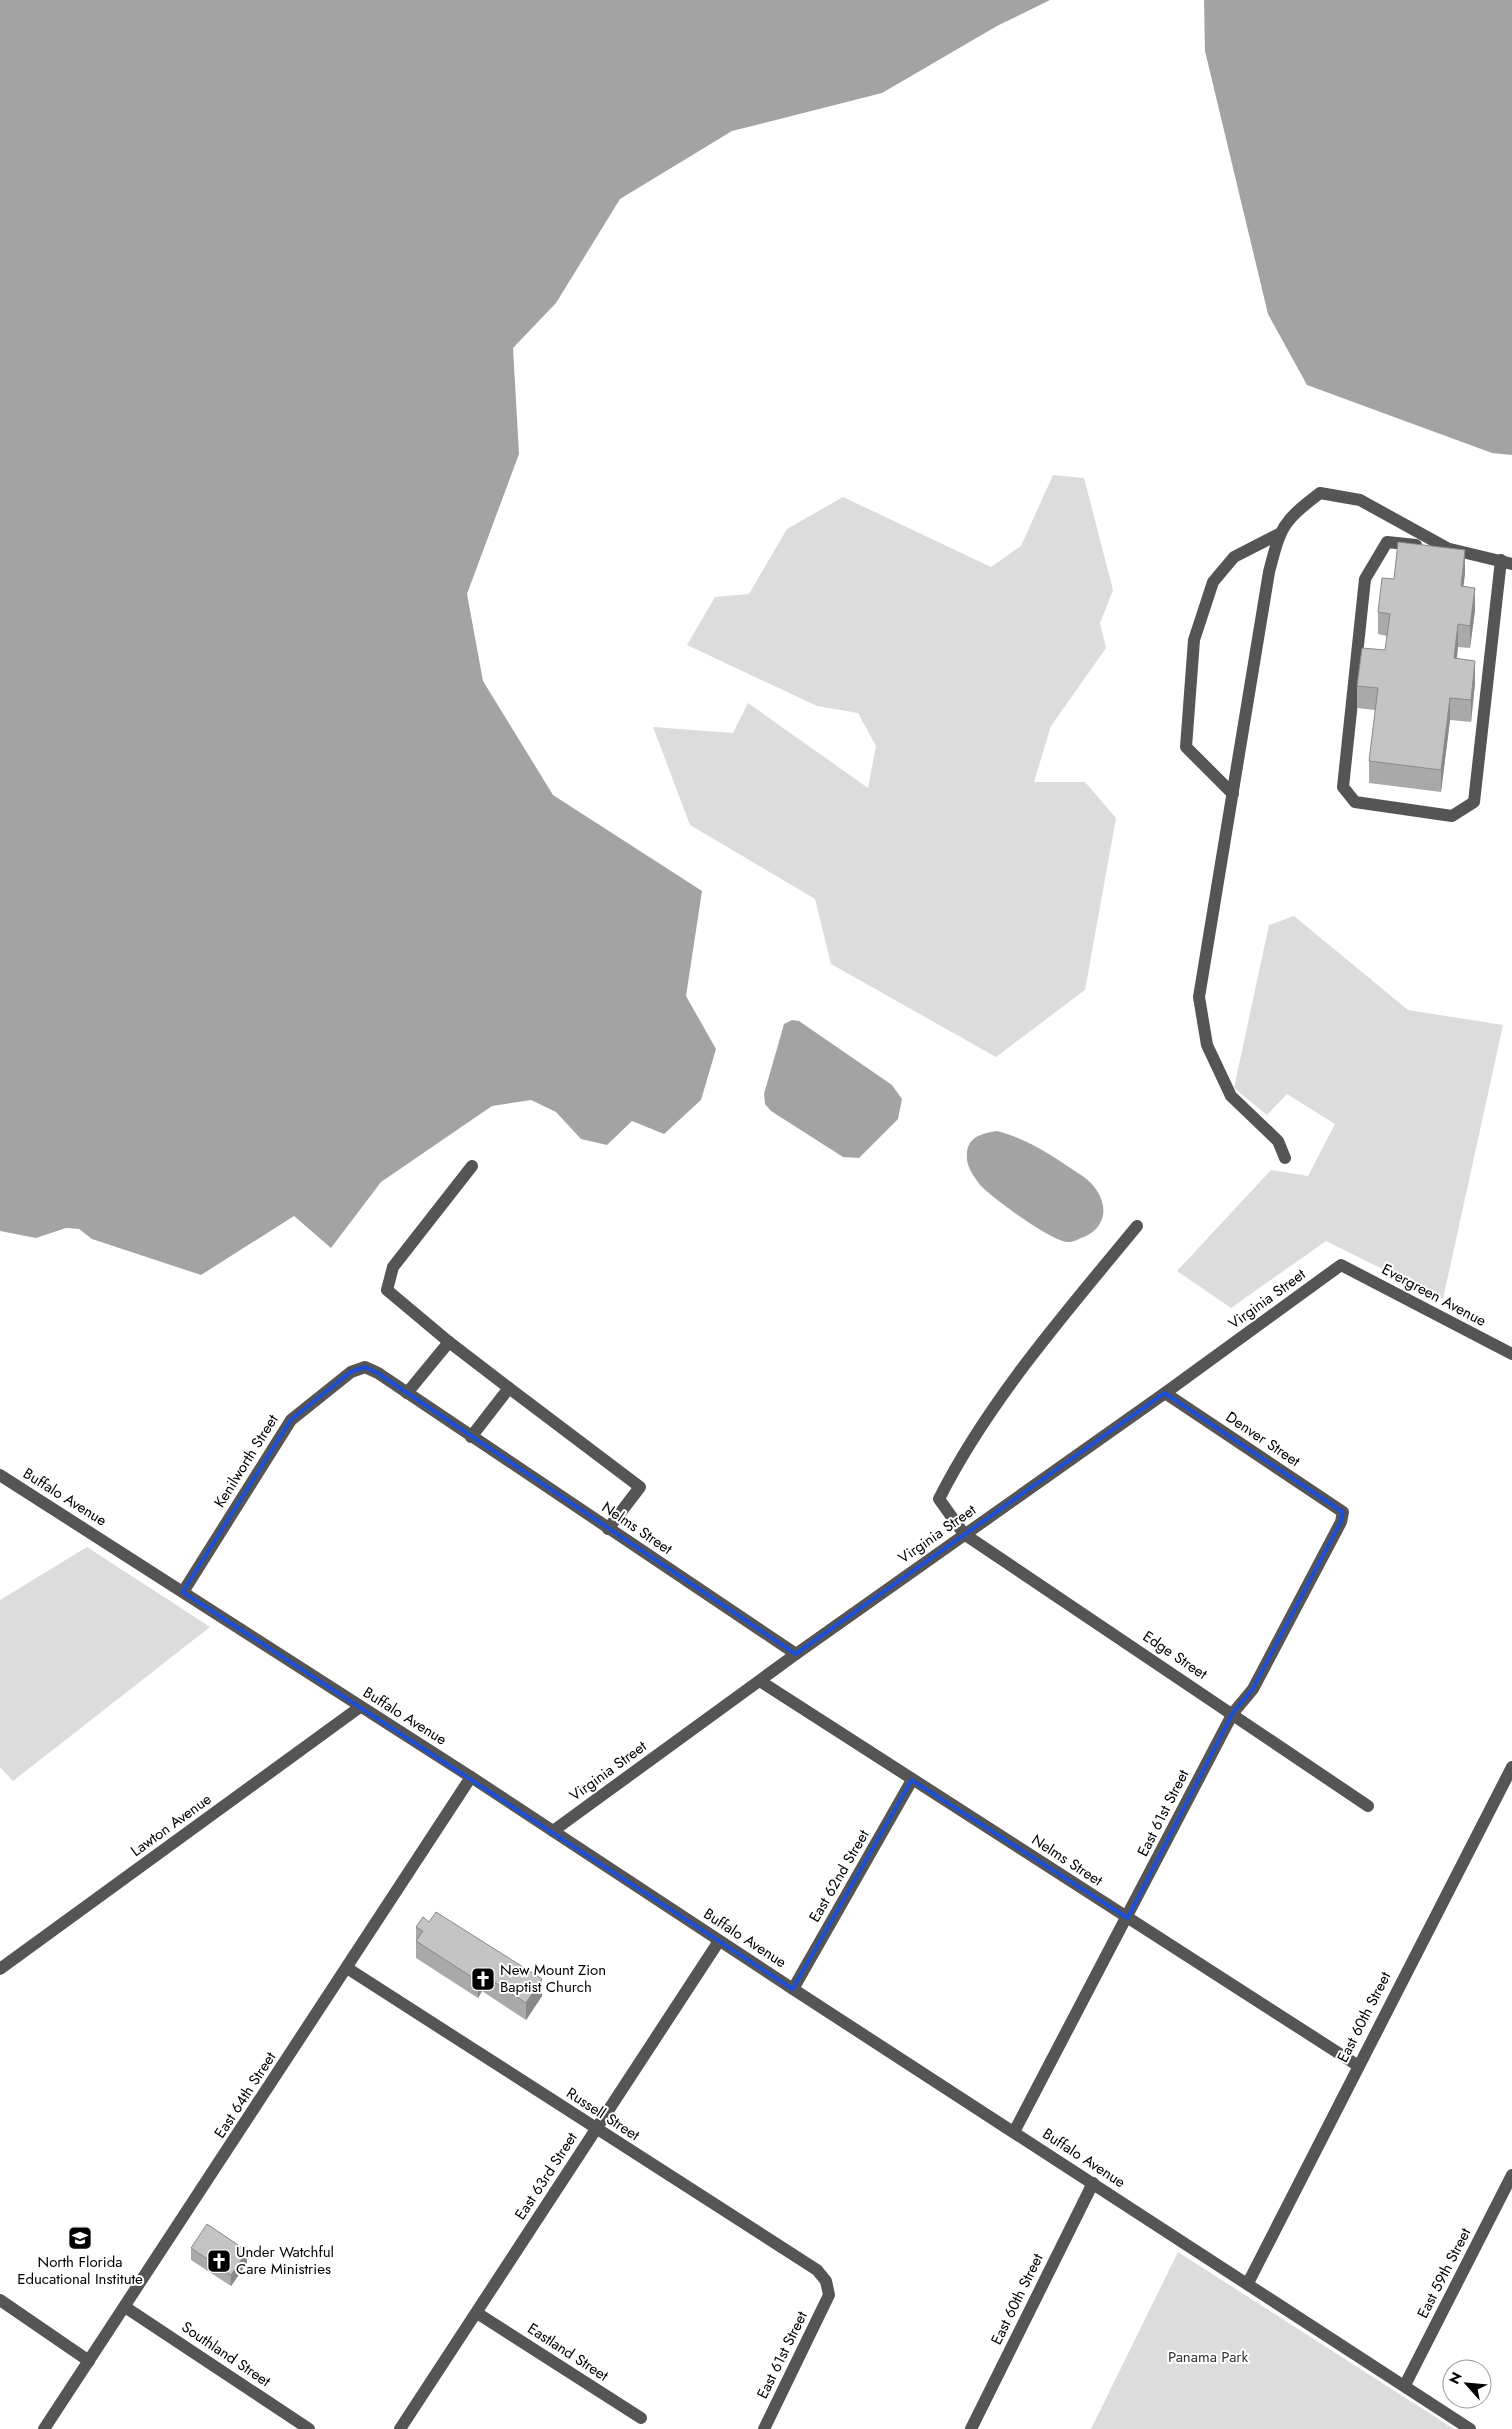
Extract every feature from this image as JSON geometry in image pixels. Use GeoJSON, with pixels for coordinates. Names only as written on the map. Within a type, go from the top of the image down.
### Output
{"type":"FeatureCollection","features":[{"type":"Feature","properties":{"kind":"street"},"geometry":{"type":"LineString","coordinates":[[1285,1158],[1278,1141],[1230,1096],[1207,1044],[1199,997],[1269,572],[1279,534],[1292,514],[1320,493],[1360,500],[1447,548]]}},
{"type":"Feature","properties":{"kind":"street"},"geometry":{"type":"LineString","coordinates":[[1233,794],[1186,747],[1194,640],[1213,582],[1234,557],[1279,534]]}},
{"type":"Feature","properties":{"kind":"street"},"geometry":{"type":"LineString","coordinates":[[1387,542],[1447,548],[1506,562],[1474,802],[1452,816],[1355,802],[1343,788],[1365,579],[1387,542]]}},
{"type":"Feature","properties":{"kind":"street"},"geometry":{"type":"LineString","coordinates":[[472,1166],[393,1267],[387,1290],[449,1342],[640,1486],[608,1529]]}},
{"type":"Feature","properties":{"kind":"street"},"geometry":{"type":"LineString","coordinates":[[964,1534],[939,1499],[952,1472],[1000,1399],[1137,1226]]}},
{"type":"Feature","properties":{"kind":"street","name":"Virginia Street"},"geometry":{"type":"LineString","coordinates":[[553,1831],[796,1654],[1341,1265]]}},
{"type":"Feature","properties":{"kind":"street","name":"Evergreen Avenue"},"geometry":{"type":"LineString","coordinates":[[1341,1265],[1512,1354]]}},
{"type":"Feature","properties":{"kind":"street"},"geometry":{"type":"LineString","coordinates":[[407,1393],[449,1342]]}},
{"type":"Feature","properties":{"kind":"street","name":"Kenilworth Street"},"geometry":{"type":"LineString","coordinates":[[183,1592],[290,1420],[351,1372],[365,1367],[378,1373],[465,1433]]}},
{"type":"Feature","properties":{"kind":"street"},"geometry":{"type":"LineString","coordinates":[[465,1433],[509,1388]]}},
{"type":"Feature","properties":{"kind":"street","name":"Denver Street"},"geometry":{"type":"LineString","coordinates":[[1165,1392],[1343,1512]]}},
{"type":"Feature","properties":{"kind":"street","name":"Nelms Street"},"geometry":{"type":"LineString","coordinates":[[465,1433],[796,1654]]}},
{"type":"Feature","properties":{"kind":"street","name":"Buffalo Avenue"},"geometry":{"type":"LineString","coordinates":[[0,1475],[471,1777],[793,1989],[1470,2429]]}},
{"type":"Feature","properties":{"kind":"street","name":"East 61st Street"},"geometry":{"type":"LineString","coordinates":[[1014,2132],[1128,1918],[1233,1714],[1253,1689],[1341,1522],[1343,1512]]}},
{"type":"Feature","properties":{"kind":"street","name":"Edge Street"},"geometry":{"type":"LineString","coordinates":[[964,1534],[1368,1806]]}},
{"type":"Feature","properties":{"kind":"street","name":"Nelms Street"},"geometry":{"type":"LineString","coordinates":[[760,1681],[1358,2065]]}},
{"type":"Feature","properties":{"kind":"street","name":"Lawton Avenue"},"geometry":{"type":"LineString","coordinates":[[0,1970],[360,1707]]}},
{"type":"Feature","properties":{"kind":"street","name":"East 60th Street"},"geometry":{"type":"LineString","coordinates":[[1248,2283],[1512,1767]]}},
{"type":"Feature","properties":{"kind":"street","name":"East 64th Street"},"geometry":{"type":"LineString","coordinates":[[44,2429],[471,1777]]}},
{"type":"Feature","properties":{"kind":"street","name":"East 62nd Street"},"geometry":{"type":"LineString","coordinates":[[793,1989],[912,1780]]}},
{"type":"Feature","properties":{"kind":"street","name":"East 63rd Street"},"geometry":{"type":"LineString","coordinates":[[400,2429],[720,1941]]}},
{"type":"Feature","properties":{"kind":"street","name":"Russell Street"},"geometry":{"type":"LineString","coordinates":[[347,1968],[818,2270],[826,2281],[830,2295]]}},
{"type":"Feature","properties":{"kind":"street","name":"East 59th Street"},"geometry":{"type":"LineString","coordinates":[[1405,2385],[1512,2176]]}},
{"type":"Feature","properties":{"kind":"street","name":"East 60th Street"},"geometry":{"type":"LineString","coordinates":[[971,2429],[1093,2183]]}},
{"type":"Feature","properties":{"kind":"street","name":"East 61st Street"},"geometry":{"type":"LineString","coordinates":[[764,2429],[830,2295]]}},
{"type":"Feature","properties":{"kind":"street"},"geometry":{"type":"LineString","coordinates":[[0,2300],[89,2361]]}},
{"type":"Feature","properties":{"kind":"street","name":"Southland Street"},"geometry":{"type":"LineString","coordinates":[[125,2306],[309,2429]]}},
{"type":"Feature","properties":{"kind":"street","name":"Eastland Street"},"geometry":{"type":"LineString","coordinates":[[477,2313],[641,2418]]}},
{"type":"Feature","properties":{"kind":"highlighted area"},"geometry":{"type":"Polygon","coordinates":[[[365,1367],[378,1373],[796,1654],[1165,1393],[1343,1512],[1341,1522],[1253,1689],[1233,1713],[1128,1918],[912,1780],[793,1989],[183,1592],[291,1420],[351,1372],[365,1367]]]}},
{"type":"Feature","properties":{"kind":"green space"},"geometry":{"type":"Polygon","coordinates":[[[1053,475],[1084,478],[1113,590],[1100,623],[1106,648],[1051,726],[1034,782],[1085,782],[1116,818],[1085,990],[996,1057],[831,964],[815,899],[690,825],[653,727],[733,733],[748,703],[868,788],[876,746],[858,713],[817,706],[687,645],[715,597],[749,594],[787,529],[843,497],[991,567],[1021,546],[1053,475]]]}},
{"type":"Feature","properties":{"kind":"green space"},"geometry":{"type":"Polygon","coordinates":[[[1294,916],[1408,1010],[1503,1025],[1443,1299],[1326,1241],[1231,1308],[1177,1271],[1271,1170],[1308,1176],[1335,1124],[1287,1094],[1267,1115],[1234,1088],[1269,925],[1294,916]]]}},
{"type":"Feature","properties":{"kind":"green space"},"geometry":{"type":"Polygon","coordinates":[[[87,1547],[210,1627],[13,1781],[0,1767],[0,1600],[87,1547]]]}},
{"type":"Feature","properties":{"kind":"green space","name":"Panama Park"},"geometry":{"type":"Polygon","coordinates":[[[1178,2252],[1454,2429],[1091,2429],[1178,2252]]]}},
{"type":"Feature","properties":{"kind":"shaded area"},"geometry":{"type":"Polygon","coordinates":[[[0,0],[1050,0],[997,26],[882,93],[732,131],[620,199],[556,303],[513,348],[519,454],[467,594],[483,681],[553,795],[702,891],[686,996],[716,1049],[701,1100],[664,1134],[632,1121],[607,1145],[581,1139],[556,1112],[531,1100],[492,1106],[381,1182],[331,1248],[294,1216],[201,1275],[92,1239],[79,1229],[66,1228],[36,1238],[0,1231],[0,0]]]}},
{"type":"Feature","properties":{"kind":"shaded area"},"geometry":{"type":"Polygon","coordinates":[[[1204,0],[1512,0],[1512,455],[1492,453],[1307,385],[1268,314],[1205,51],[1204,0]]]}},
{"type":"Feature","properties":{"kind":"shaded area"},"geometry":{"type":"Polygon","coordinates":[[[792,1020],[799,1021],[892,1085],[902,1099],[898,1119],[859,1158],[843,1157],[771,1111],[765,1104],[764,1094],[784,1024],[792,1020]]]}},
{"type":"Feature","properties":{"kind":"shaded area"},"geometry":{"type":"Polygon","coordinates":[[[997,1131],[1009,1134],[1041,1149],[1089,1181],[1096,1189],[1103,1206],[1100,1224],[1094,1231],[1070,1242],[1062,1241],[1024,1219],[981,1186],[972,1173],[967,1160],[968,1147],[975,1138],[997,1131]]]}},
{"type":"Feature","properties":{"kind":"building"},"geometry":{"type":"Polygon","coordinates":[[[1398,542],[1465,550],[1461,586],[1475,588],[1470,626],[1458,624],[1454,658],[1475,661],[1471,700],[1450,698],[1441,770],[1369,761],[1378,688],[1357,686],[1362,648],[1385,650],[1390,614],[1378,612],[1382,578],[1394,579],[1398,542]]]}},
{"type":"Feature","properties":{"kind":"building"},"geometry":{"type":"Polygon","coordinates":[[[436,1912],[542,1979],[526,2003],[482,1974],[478,1981],[416,1941],[423,1931],[416,1927],[423,1917],[429,1922],[436,1912]]]}},
{"type":"Feature","properties":{"kind":"building"},"geometry":{"type":"Polygon","coordinates":[[[207,2224],[247,2251],[231,2275],[191,2248],[207,2224]]]}},
{"type":"Feature","properties":{"kind":"place","name":"New Mount Zion Baptist Church"},"geometry":{"type":"Point","coordinates":[483,1979]}},
{"type":"Feature","properties":{"kind":"place","name":"North Florida Educational Institute"},"geometry":{"type":"Point","coordinates":[80,2238]}},
{"type":"Feature","properties":{"kind":"place","name":"Under Watchful Care Ministries"},"geometry":{"type":"Point","coordinates":[219,2261]}}]}
